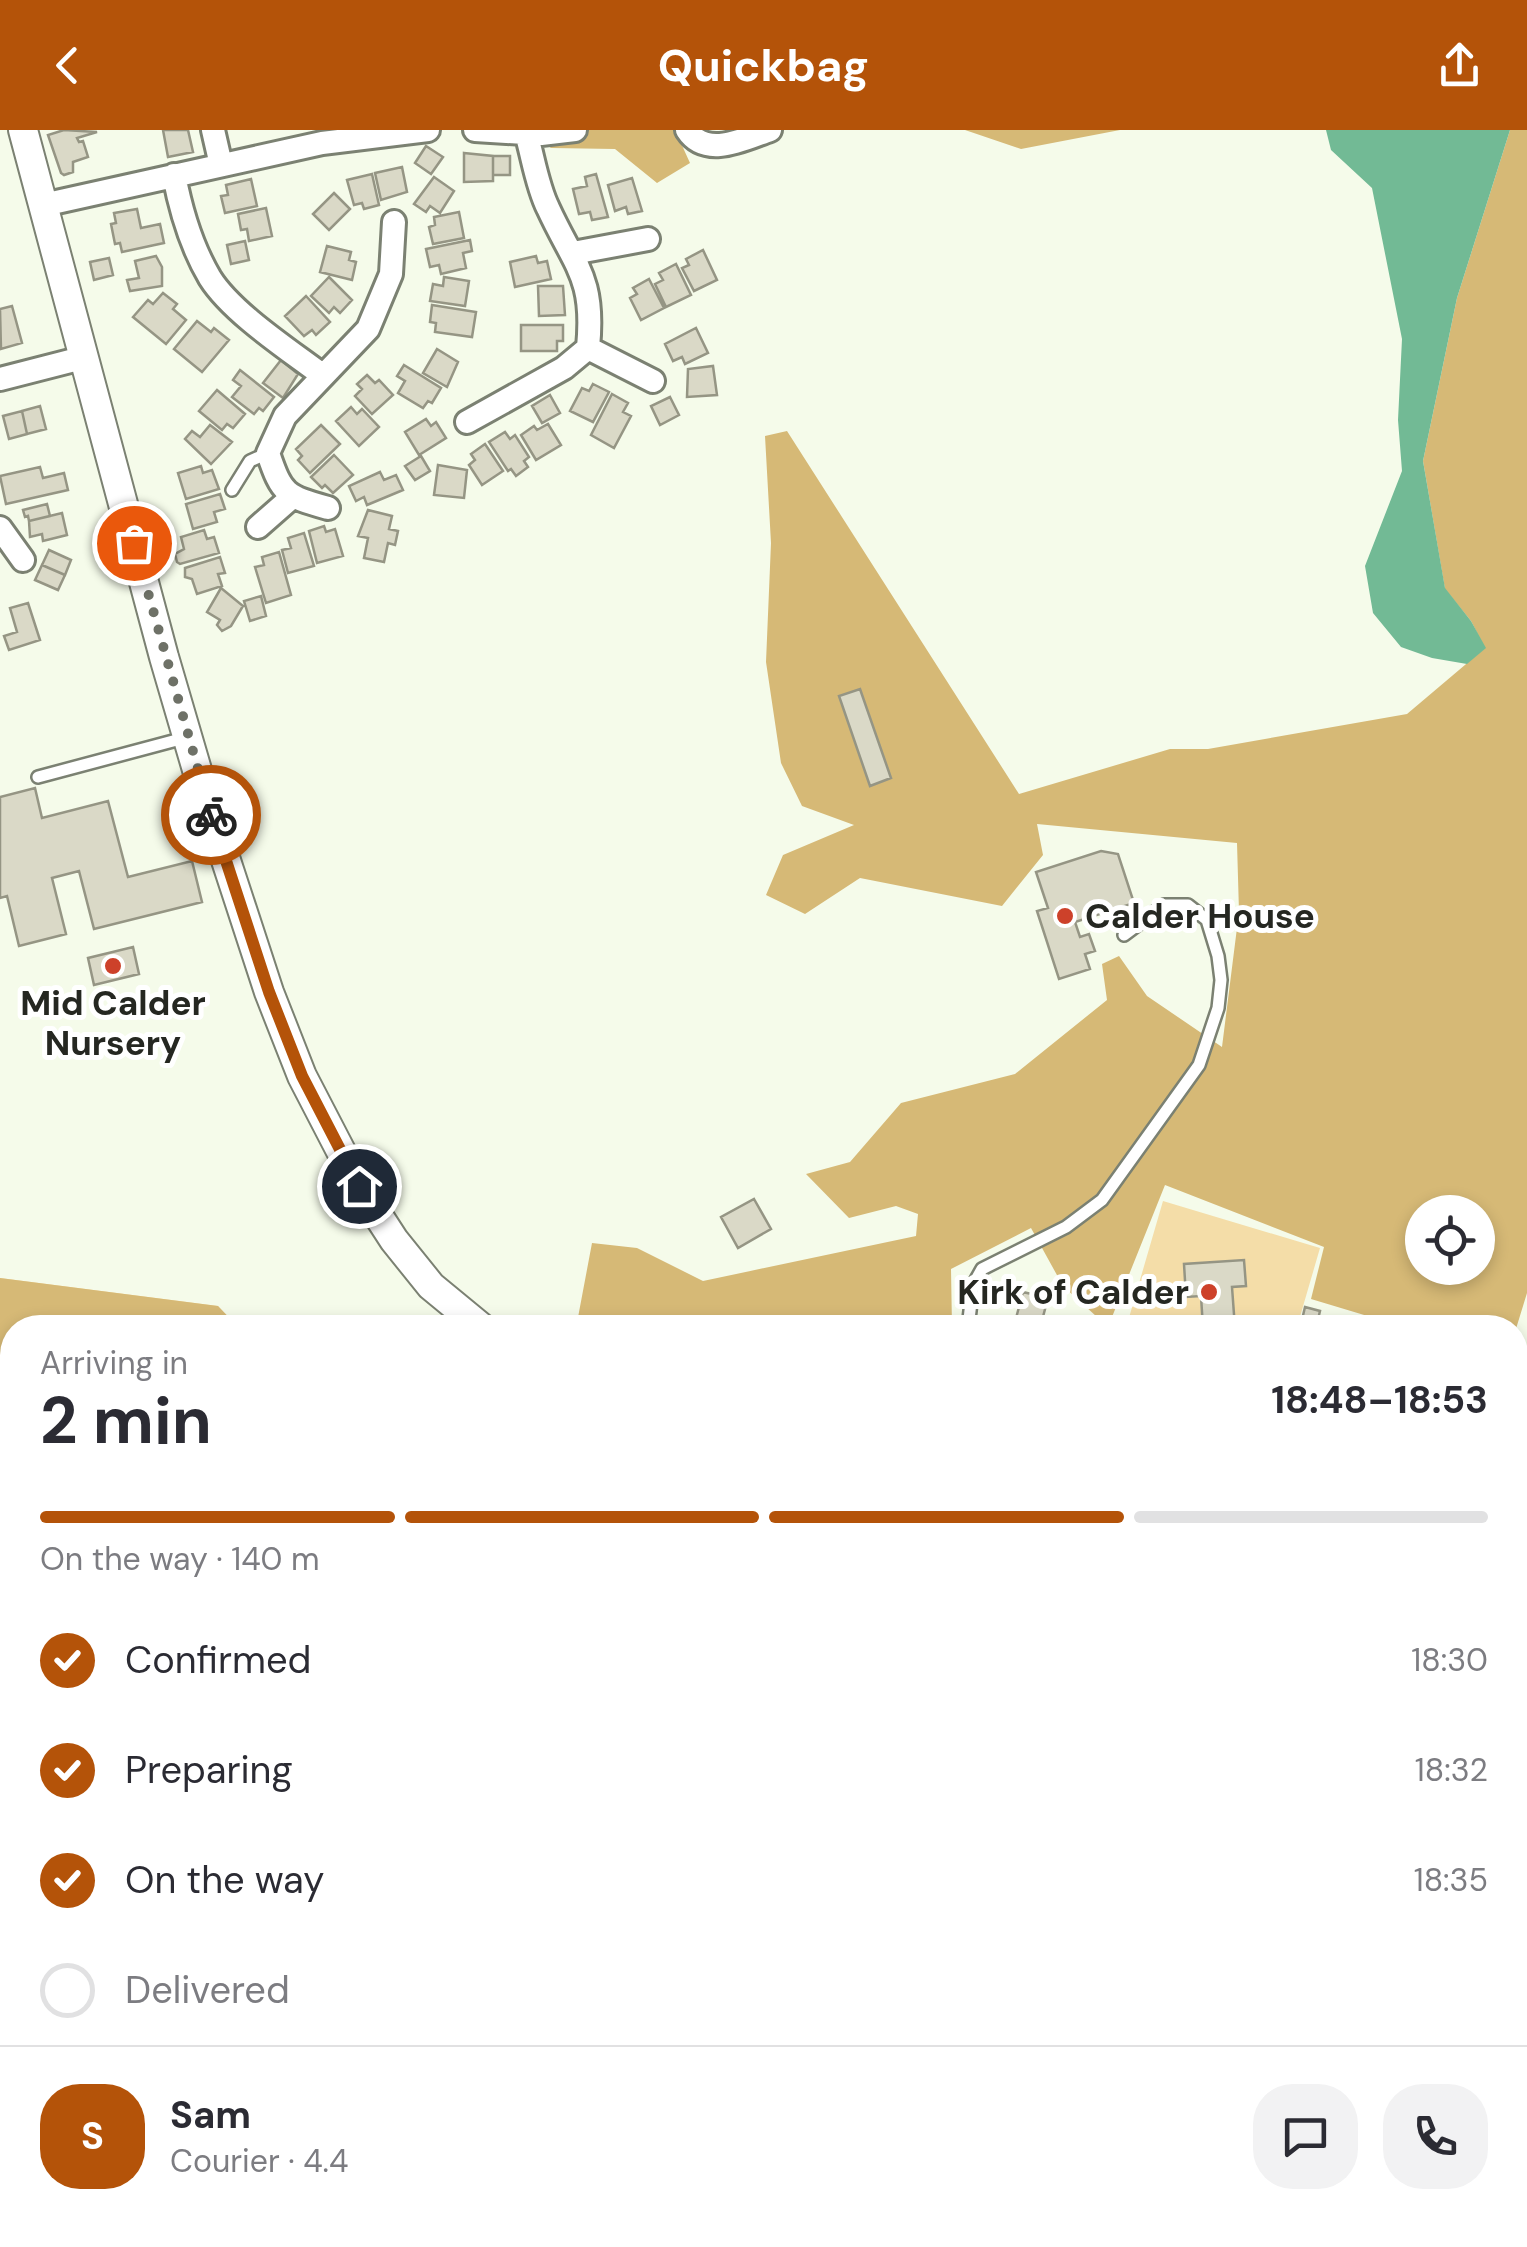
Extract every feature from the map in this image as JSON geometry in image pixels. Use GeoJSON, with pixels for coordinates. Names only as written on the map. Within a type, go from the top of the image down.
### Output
{"type":"FeatureCollection","features":[{"type":"Feature","properties":{"kind":"street"},"geometry":{"type":"LineString","coordinates":[[23,130],[188,737],[269,992],[302,1076],[359,1186],[394,1240],[431,1286],[466,1315]]}},
{"type":"Feature","properties":{"kind":"street"},"geometry":{"type":"LineString","coordinates":[[213,130],[221,165]]}},
{"type":"Feature","properties":{"kind":"street"},"geometry":{"type":"LineString","coordinates":[[43,205],[322,143],[428,130]]}},
{"type":"Feature","properties":{"kind":"street"},"geometry":{"type":"LineString","coordinates":[[475,130],[541,134],[574,130]]}},
{"type":"Feature","properties":{"kind":"street"},"geometry":{"type":"LineString","coordinates":[[687,130],[698,142],[712,146],[770,130]]}},
{"type":"Feature","properties":{"kind":"street"},"geometry":{"type":"LineString","coordinates":[[467,422],[492,398],[564,368],[588,348],[591,316],[583,272],[546,206],[526,132]]}},
{"type":"Feature","properties":{"kind":"street"},"geometry":{"type":"LineString","coordinates":[[174,175],[184,223],[212,281],[253,322],[322,375]]}},
{"type":"Feature","properties":{"kind":"street"},"geometry":{"type":"LineString","coordinates":[[328,508],[291,498],[276,478],[268,453],[285,416],[368,329],[391,274],[394,222]]}},
{"type":"Feature","properties":{"kind":"street"},"geometry":{"type":"LineString","coordinates":[[573,254],[648,240]]}},
{"type":"Feature","properties":{"kind":"street"},"geometry":{"type":"LineString","coordinates":[[588,348],[653,381]]}},
{"type":"Feature","properties":{"kind":"street"},"geometry":{"type":"LineString","coordinates":[[0,379],[82,358]]}},
{"type":"Feature","properties":{"kind":"street"},"geometry":{"type":"LineString","coordinates":[[258,526],[291,498]]}},
{"type":"Feature","properties":{"kind":"street"},"geometry":{"type":"LineString","coordinates":[[0,528],[23,560]]}},
{"type":"Feature","properties":{"kind":"lane"},"geometry":{"type":"LineString","coordinates":[[232,490],[250,461],[268,453]]}},
{"type":"Feature","properties":{"kind":"lane"},"geometry":{"type":"LineString","coordinates":[[38,776],[188,737]]}},
{"type":"Feature","properties":{"kind":"lane"},"geometry":{"type":"LineString","coordinates":[[970,1315],[973,1285],[982,1269],[1066,1227],[1102,1200],[1199,1064],[1218,1008],[1220,980],[1218,956],[1206,920],[1188,905],[1164,905],[1124,935]]}},
{"type":"Feature","properties":{"kind":"shaded area"},"geometry":{"type":"Polygon","coordinates":[[[526,130],[675,130],[690,163],[657,183],[615,149],[551,148],[526,130]]]}},
{"type":"Feature","properties":{"kind":"shaded area"},"geometry":{"type":"Polygon","coordinates":[[[965,130],[1120,130],[1021,149],[965,130]]]}},
{"type":"Feature","properties":{"kind":"shaded area"},"geometry":{"type":"Polygon","coordinates":[[[1326,130],[1510,130],[1457,298],[1423,461],[1445,588],[1486,648],[1467,664],[1401,647],[1373,613],[1365,566],[1402,471],[1398,420],[1402,339],[1372,188],[1331,150],[1326,130]]]}},
{"type":"Feature","properties":{"kind":"shaded area"},"geometry":{"type":"Polygon","coordinates":[[[1510,130],[1527,130],[1527,1293],[1520,1315],[1364,1315],[1311,1299],[1324,1247],[1165,1185],[1113,1315],[1095,1315],[1063,1286],[1031,1228],[951,1269],[952,1315],[578,1315],[592,1243],[637,1248],[703,1281],[916,1236],[918,1214],[896,1206],[849,1218],[806,1174],[850,1162],[901,1103],[1015,1074],[1107,1000],[1102,964],[1119,956],[1147,996],[1222,1047],[1239,912],[1237,843],[1037,824],[1043,855],[1002,906],[860,878],[805,914],[766,895],[783,855],[854,825],[802,806],[781,763],[766,662],[771,543],[765,436],[787,431],[1019,794],[1170,749],[1208,749],[1407,714],[1485,648],[1471,621],[1445,589],[1423,461],[1457,298],[1510,130]]]}},
{"type":"Feature","properties":{"kind":"shaded area"},"geometry":{"type":"Polygon","coordinates":[[[1163,1201],[1320,1248],[1300,1315],[1130,1315],[1163,1201]]]}},
{"type":"Feature","properties":{"kind":"shaded area"},"geometry":{"type":"Polygon","coordinates":[[[0,1278],[218,1306],[227,1315],[0,1315],[0,1278]]]}},
{"type":"Feature","properties":{"kind":"shaded area"},"geometry":{"type":"Polygon","coordinates":[[[0,1278],[218,1306],[227,1315],[0,1315],[0,1278]]]}},
{"type":"Feature","properties":{"kind":"building"},"geometry":{"type":"Polygon","coordinates":[[[64,130],[97,132],[77,138],[83,141],[88,157],[73,162],[73,172],[64,175],[48,135],[64,130]]]}},
{"type":"Feature","properties":{"kind":"building"},"geometry":{"type":"Polygon","coordinates":[[[163,130],[188,130],[193,152],[168,157],[163,130]]]}},
{"type":"Feature","properties":{"kind":"building"},"geometry":{"type":"Polygon","coordinates":[[[426,146],[443,157],[431,174],[415,163],[426,146]]]}},
{"type":"Feature","properties":{"kind":"building"},"geometry":{"type":"Polygon","coordinates":[[[464,153],[493,156],[493,181],[464,182],[464,153]]]}},
{"type":"Feature","properties":{"kind":"building"},"geometry":{"type":"Polygon","coordinates":[[[493,156],[510,156],[510,175],[493,175],[493,156]]]}},
{"type":"Feature","properties":{"kind":"building"},"geometry":{"type":"Polygon","coordinates":[[[402,167],[407,192],[381,200],[375,173],[402,167]]]}},
{"type":"Feature","properties":{"kind":"building"},"geometry":{"type":"Polygon","coordinates":[[[372,174],[379,205],[364,209],[362,203],[354,205],[347,180],[372,174]]]}},
{"type":"Feature","properties":{"kind":"building"},"geometry":{"type":"Polygon","coordinates":[[[596,174],[608,217],[592,220],[590,212],[579,214],[573,189],[587,186],[585,177],[596,174]]]}},
{"type":"Feature","properties":{"kind":"building"},"geometry":{"type":"Polygon","coordinates":[[[434,177],[454,191],[440,213],[430,206],[426,212],[414,204],[434,177]]]}},
{"type":"Feature","properties":{"kind":"building"},"geometry":{"type":"Polygon","coordinates":[[[632,178],[642,211],[628,214],[626,207],[615,211],[608,185],[632,178]]]}},
{"type":"Feature","properties":{"kind":"building"},"geometry":{"type":"Polygon","coordinates":[[[251,179],[257,206],[225,213],[221,196],[228,195],[226,185],[251,179]]]}},
{"type":"Feature","properties":{"kind":"building"},"geometry":{"type":"Polygon","coordinates":[[[334,193],[350,209],[329,230],[313,214],[334,193]]]}},
{"type":"Feature","properties":{"kind":"building"},"geometry":{"type":"Polygon","coordinates":[[[266,208],[272,236],[249,241],[247,229],[241,230],[238,214],[266,208]]]}},
{"type":"Feature","properties":{"kind":"building"},"geometry":{"type":"Polygon","coordinates":[[[137,209],[141,228],[160,224],[164,243],[122,252],[120,243],[115,244],[111,224],[116,223],[114,213],[137,209]]]}},
{"type":"Feature","properties":{"kind":"building"},"geometry":{"type":"Polygon","coordinates":[[[459,212],[464,238],[433,244],[429,227],[435,225],[434,217],[459,212]]]}},
{"type":"Feature","properties":{"kind":"building"},"geometry":{"type":"Polygon","coordinates":[[[470,240],[472,251],[463,253],[466,268],[441,274],[439,265],[430,267],[426,249],[470,240]]]}},
{"type":"Feature","properties":{"kind":"building"},"geometry":{"type":"Polygon","coordinates":[[[245,241],[249,260],[231,264],[227,245],[245,241]]]}},
{"type":"Feature","properties":{"kind":"building"},"geometry":{"type":"Polygon","coordinates":[[[327,246],[351,252],[349,260],[356,262],[352,280],[320,272],[327,246]]]}},
{"type":"Feature","properties":{"kind":"building"},"geometry":{"type":"Polygon","coordinates":[[[703,250],[717,280],[694,291],[682,268],[689,265],[686,259],[703,250]]]}},
{"type":"Feature","properties":{"kind":"building"},"geometry":{"type":"Polygon","coordinates":[[[156,256],[162,267],[162,286],[130,291],[127,280],[139,278],[135,261],[156,256]]]}},
{"type":"Feature","properties":{"kind":"building"},"geometry":{"type":"Polygon","coordinates":[[[536,256],[538,263],[547,261],[551,279],[515,287],[510,262],[536,256]]]}},
{"type":"Feature","properties":{"kind":"building"},"geometry":{"type":"Polygon","coordinates":[[[109,258],[113,275],[94,280],[90,262],[109,258]]]}},
{"type":"Feature","properties":{"kind":"building"},"geometry":{"type":"Polygon","coordinates":[[[676,264],[691,295],[666,307],[655,284],[663,280],[659,273],[676,264]]]}},
{"type":"Feature","properties":{"kind":"building"},"geometry":{"type":"Polygon","coordinates":[[[329,277],[352,300],[340,313],[334,307],[329,313],[311,296],[329,277]]]}},
{"type":"Feature","properties":{"kind":"building"},"geometry":{"type":"Polygon","coordinates":[[[444,277],[469,281],[465,306],[430,301],[433,284],[443,286],[444,277]]]}},
{"type":"Feature","properties":{"kind":"building"},"geometry":{"type":"Polygon","coordinates":[[[649,279],[664,308],[641,320],[630,298],[637,294],[633,288],[649,279]]]}},
{"type":"Feature","properties":{"kind":"building"},"geometry":{"type":"Polygon","coordinates":[[[538,286],[563,286],[565,315],[539,316],[538,286]]]}},
{"type":"Feature","properties":{"kind":"building"},"geometry":{"type":"Polygon","coordinates":[[[163,293],[177,304],[173,309],[186,320],[166,344],[133,317],[148,300],[153,304],[163,293]]]}},
{"type":"Feature","properties":{"kind":"building"},"geometry":{"type":"Polygon","coordinates":[[[306,296],[330,322],[316,335],[312,330],[304,336],[285,316],[306,296]]]}},
{"type":"Feature","properties":{"kind":"building"},"geometry":{"type":"Polygon","coordinates":[[[432,305],[476,312],[472,337],[435,332],[436,323],[430,322],[432,305]]]}},
{"type":"Feature","properties":{"kind":"building"},"geometry":{"type":"Polygon","coordinates":[[[12,306],[22,343],[1,349],[0,309],[12,306]]]}},
{"type":"Feature","properties":{"kind":"building"},"geometry":{"type":"Polygon","coordinates":[[[197,321],[229,340],[202,372],[174,349],[197,321]]]}},
{"type":"Feature","properties":{"kind":"building"},"geometry":{"type":"Polygon","coordinates":[[[521,325],[563,325],[563,341],[557,341],[557,351],[521,351],[521,325]]]}},
{"type":"Feature","properties":{"kind":"building"},"geometry":{"type":"Polygon","coordinates":[[[696,328],[708,353],[685,364],[682,357],[673,361],[665,344],[696,328]]]}},
{"type":"Feature","properties":{"kind":"building"},"geometry":{"type":"Polygon","coordinates":[[[437,349],[458,362],[447,387],[423,373],[437,349]]]}},
{"type":"Feature","properties":{"kind":"building"},"geometry":{"type":"Polygon","coordinates":[[[281,360],[298,374],[283,398],[263,383],[281,360]]]}},
{"type":"Feature","properties":{"kind":"building"},"geometry":{"type":"Polygon","coordinates":[[[404,365],[441,388],[432,403],[428,401],[423,408],[398,393],[405,381],[397,376],[404,365]]]}},
{"type":"Feature","properties":{"kind":"building"},"geometry":{"type":"Polygon","coordinates":[[[713,366],[717,395],[687,397],[688,369],[713,366]]]}},
{"type":"Feature","properties":{"kind":"building"},"geometry":{"type":"Polygon","coordinates":[[[240,370],[274,397],[263,411],[259,408],[254,414],[232,397],[241,386],[233,380],[240,370]]]}},
{"type":"Feature","properties":{"kind":"building"},"geometry":{"type":"Polygon","coordinates":[[[367,375],[375,383],[379,380],[393,395],[372,414],[355,396],[362,389],[357,384],[367,375]]]}},
{"type":"Feature","properties":{"kind":"building"},"geometry":{"type":"Polygon","coordinates":[[[593,384],[609,392],[593,422],[570,411],[582,388],[589,391],[593,384]]]}},
{"type":"Feature","properties":{"kind":"building"},"geometry":{"type":"Polygon","coordinates":[[[217,390],[245,414],[233,428],[227,424],[222,430],[199,411],[217,390]]]}},
{"type":"Feature","properties":{"kind":"building"},"geometry":{"type":"Polygon","coordinates":[[[612,394],[628,403],[623,412],[631,416],[614,448],[591,435],[612,394]]]}},
{"type":"Feature","properties":{"kind":"building"},"geometry":{"type":"Polygon","coordinates":[[[550,395],[560,413],[542,423],[532,406],[550,395]]]}},
{"type":"Feature","properties":{"kind":"building"},"geometry":{"type":"Polygon","coordinates":[[[670,397],[679,415],[660,425],[651,406],[670,397]]]}},
{"type":"Feature","properties":{"kind":"building"},"geometry":{"type":"Polygon","coordinates":[[[40,406],[46,429],[27,434],[22,411],[40,406]]]}},
{"type":"Feature","properties":{"kind":"building"},"geometry":{"type":"Polygon","coordinates":[[[351,407],[357,414],[362,409],[379,427],[359,446],[336,421],[351,407]]]}},
{"type":"Feature","properties":{"kind":"building"},"geometry":{"type":"Polygon","coordinates":[[[22,411],[27,434],[9,439],[3,416],[22,411]]]}},
{"type":"Feature","properties":{"kind":"building"},"geometry":{"type":"Polygon","coordinates":[[[426,419],[431,426],[436,422],[446,438],[419,455],[405,432],[426,419]]]}},
{"type":"Feature","properties":{"kind":"building"},"geometry":{"type":"Polygon","coordinates":[[[548,424],[561,445],[536,460],[521,435],[534,426],[537,430],[548,424]]]}},
{"type":"Feature","properties":{"kind":"building"},"geometry":{"type":"Polygon","coordinates":[[[210,425],[232,442],[211,464],[185,439],[192,431],[200,437],[210,425]]]}},
{"type":"Feature","properties":{"kind":"building"},"geometry":{"type":"Polygon","coordinates":[[[321,425],[340,444],[310,473],[298,460],[302,456],[296,449],[321,425]]]}},
{"type":"Feature","properties":{"kind":"building"},"geometry":{"type":"Polygon","coordinates":[[[505,432],[510,439],[515,435],[529,457],[524,461],[528,467],[516,476],[511,469],[508,471],[489,442],[505,432]]]}},
{"type":"Feature","properties":{"kind":"building"},"geometry":{"type":"Polygon","coordinates":[[[485,444],[503,471],[482,485],[469,465],[475,460],[471,454],[485,444]]]}},
{"type":"Feature","properties":{"kind":"building"},"geometry":{"type":"Polygon","coordinates":[[[334,455],[353,475],[333,493],[311,477],[334,455]]]}},
{"type":"Feature","properties":{"kind":"building"},"geometry":{"type":"Polygon","coordinates":[[[421,456],[430,471],[415,480],[405,466],[421,456]]]}},
{"type":"Feature","properties":{"kind":"building"},"geometry":{"type":"Polygon","coordinates":[[[438,465],[467,470],[464,498],[434,495],[438,465]]]}},
{"type":"Feature","properties":{"kind":"building"},"geometry":{"type":"Polygon","coordinates":[[[201,466],[203,473],[212,470],[219,489],[186,499],[178,473],[201,466]]]}},
{"type":"Feature","properties":{"kind":"building"},"geometry":{"type":"Polygon","coordinates":[[[40,467],[43,478],[64,473],[68,490],[6,504],[0,476],[40,467]]]}},
{"type":"Feature","properties":{"kind":"building"},"geometry":{"type":"Polygon","coordinates":[[[380,472],[384,480],[396,475],[403,490],[367,505],[364,497],[356,501],[349,486],[380,472]]]}},
{"type":"Feature","properties":{"kind":"building"},"geometry":{"type":"Polygon","coordinates":[[[220,494],[225,509],[214,512],[217,522],[193,529],[186,504],[220,494]]]}},
{"type":"Feature","properties":{"kind":"building"},"geometry":{"type":"Polygon","coordinates":[[[47,504],[50,516],[29,521],[25,517],[23,510],[47,504]]]}},
{"type":"Feature","properties":{"kind":"building"},"geometry":{"type":"Polygon","coordinates":[[[368,510],[392,516],[389,529],[398,531],[395,545],[388,543],[384,562],[364,558],[368,538],[358,536],[368,510]]]}},
{"type":"Feature","properties":{"kind":"building"},"geometry":{"type":"Polygon","coordinates":[[[62,513],[67,535],[43,541],[42,534],[30,537],[29,521],[62,513]]]}},
{"type":"Feature","properties":{"kind":"building"},"geometry":{"type":"Polygon","coordinates":[[[324,526],[326,532],[335,529],[343,556],[317,563],[309,531],[324,526]]]}},
{"type":"Feature","properties":{"kind":"building"},"geometry":{"type":"Polygon","coordinates":[[[204,530],[207,539],[214,537],[219,553],[177,562],[175,554],[184,549],[181,537],[204,530]]]}},
{"type":"Feature","properties":{"kind":"building"},"geometry":{"type":"Polygon","coordinates":[[[304,533],[314,566],[288,573],[282,550],[291,548],[288,538],[304,533]]]}},
{"type":"Feature","properties":{"kind":"building"},"geometry":{"type":"Polygon","coordinates":[[[49,550],[71,560],[65,575],[42,565],[49,550]]]}},
{"type":"Feature","properties":{"kind":"building"},"geometry":{"type":"Polygon","coordinates":[[[279,552],[291,595],[266,603],[255,567],[264,565],[262,557],[279,552]]]}},
{"type":"Feature","properties":{"kind":"building"},"geometry":{"type":"Polygon","coordinates":[[[220,557],[225,573],[218,574],[222,586],[197,594],[192,579],[185,577],[185,568],[220,557]]]}},
{"type":"Feature","properties":{"kind":"building"},"geometry":{"type":"Polygon","coordinates":[[[42,565],[65,575],[58,590],[35,580],[42,565]]]}},
{"type":"Feature","properties":{"kind":"building"},"geometry":{"type":"Polygon","coordinates":[[[221,588],[243,606],[231,626],[222,631],[217,625],[220,620],[207,612],[221,588]]]}},
{"type":"Feature","properties":{"kind":"building"},"geometry":{"type":"Polygon","coordinates":[[[261,596],[266,616],[250,621],[244,601],[261,596]]]}},
{"type":"Feature","properties":{"kind":"building"},"geometry":{"type":"Polygon","coordinates":[[[28,603],[40,640],[9,650],[4,636],[17,632],[10,608],[28,603]]]}},
{"type":"Feature","properties":{"kind":"building"},"geometry":{"type":"Polygon","coordinates":[[[860,689],[891,778],[870,786],[839,696],[860,689]]]}},
{"type":"Feature","properties":{"kind":"building"},"geometry":{"type":"Polygon","coordinates":[[[35,788],[42,818],[108,801],[128,877],[192,861],[202,902],[94,929],[79,871],[52,878],[66,934],[19,946],[7,896],[0,898],[0,797],[35,788]]]}},
{"type":"Feature","properties":{"kind":"building","name":"Calder House"},"geometry":{"type":"Polygon","coordinates":[[[1101,851],[1118,854],[1134,903],[1075,922],[1080,937],[1089,934],[1095,951],[1085,954],[1090,969],[1059,979],[1037,911],[1048,908],[1036,872],[1101,851]]]}},
{"type":"Feature","properties":{"kind":"building","name":"Mid Calder Nursery"},"geometry":{"type":"Polygon","coordinates":[[[133,947],[139,974],[94,985],[88,958],[133,947]]]}},
{"type":"Feature","properties":{"kind":"building"},"geometry":{"type":"Polygon","coordinates":[[[754,1199],[771,1229],[738,1248],[721,1217],[754,1199]]]}},
{"type":"Feature","properties":{"kind":"building","name":"Kirk of Calder"},"geometry":{"type":"Polygon","coordinates":[[[1244,1260],[1246,1286],[1232,1287],[1234,1315],[1202,1315],[1201,1296],[1186,1297],[1184,1264],[1244,1260]]]}},
{"type":"Feature","properties":{"kind":"building"},"geometry":{"type":"Polygon","coordinates":[[[1023,1292],[1048,1298],[1043,1315],[1017,1315],[1023,1292]]]}},
{"type":"Feature","properties":{"kind":"building"},"geometry":{"type":"Polygon","coordinates":[[[1305,1307],[1320,1311],[1319,1315],[1303,1315],[1305,1307]]]}},
{"type":"Feature","properties":{"kind":"way so far"},"geometry":{"type":"LineString","coordinates":[[134,543],[211,815]]}},
{"type":"Feature","properties":{"kind":"place","name":"Calder House"},"geometry":{"type":"Point","coordinates":[1065,916]}},
{"type":"Feature","properties":{"kind":"place","name":"Mid Calder Nursery"},"geometry":{"type":"Point","coordinates":[113,966]}},
{"type":"Feature","properties":{"kind":"place","name":"Kirk of Calder"},"geometry":{"type":"Point","coordinates":[1209,1292]}},
{"type":"Feature","properties":{"kind":"route"},"geometry":{"type":"LineString","coordinates":[[211,815],[269,992],[302,1076],[359,1186]]}}]}
